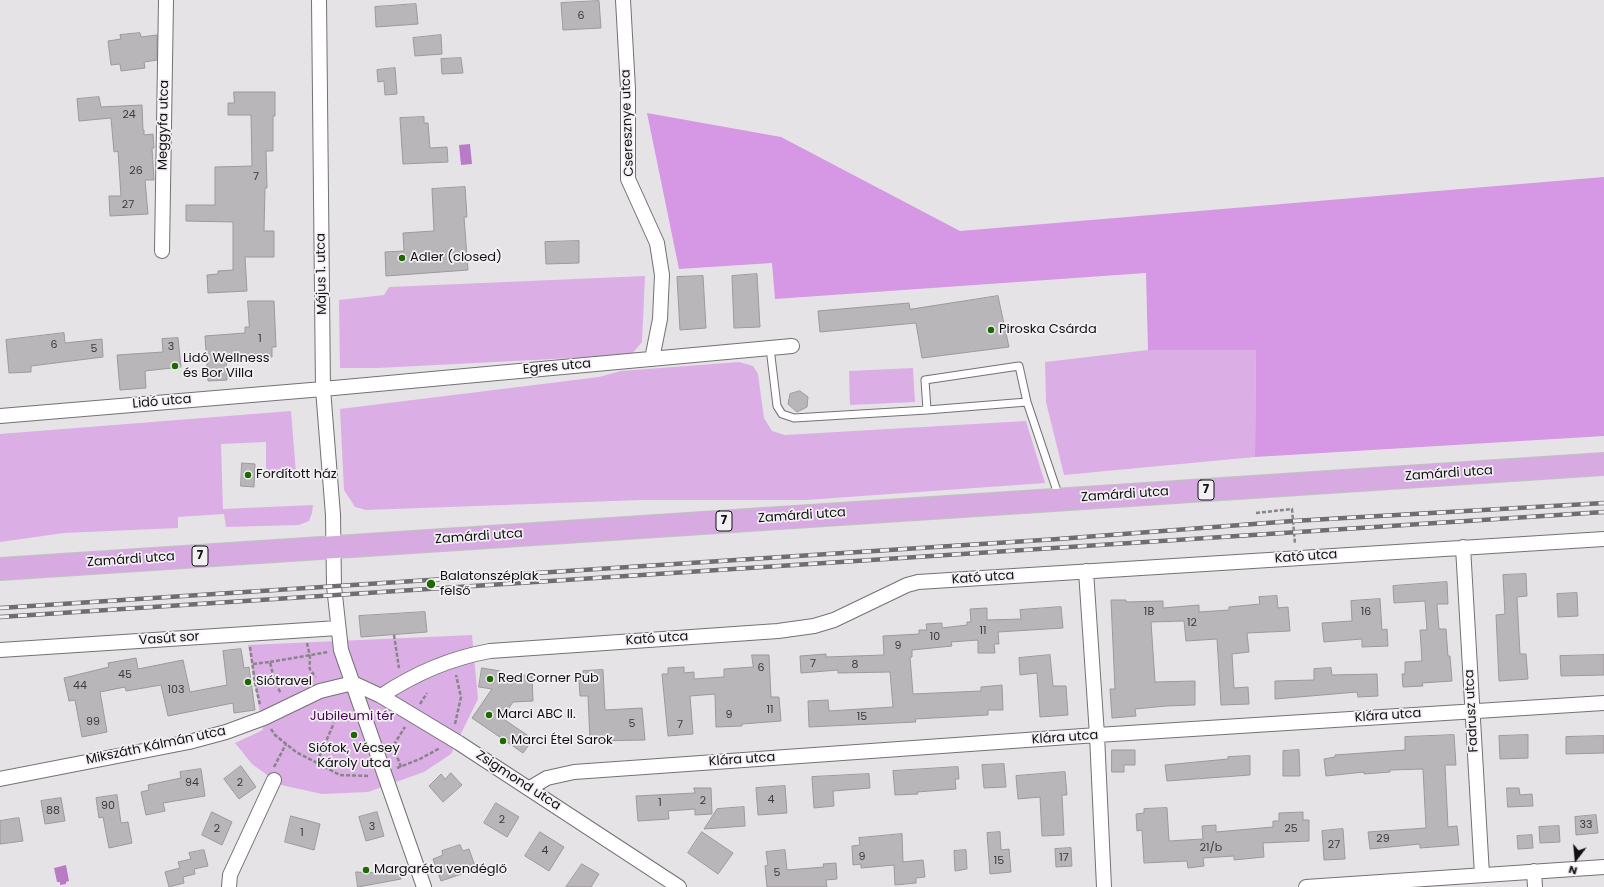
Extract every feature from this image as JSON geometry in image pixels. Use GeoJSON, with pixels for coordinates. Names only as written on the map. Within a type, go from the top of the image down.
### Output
{"type":"FeatureCollection","features":[{"type":"Feature","properties":{"kind":"main road","name":"Zamárdi utca"},"geometry":{"type":"LineString","coordinates":[[0,569],[1604,464]]}},
{"type":"Feature","properties":{"kind":"street","name":"Meggyfa utca"},"geometry":{"type":"LineString","coordinates":[[162,251],[166,0]]}},
{"type":"Feature","properties":{"kind":"street","name":"Május 1. utca"},"geometry":{"type":"LineString","coordinates":[[319,0],[323,390],[333,515],[334,547]]}},
{"type":"Feature","properties":{"kind":"street","name":"Cseresznye utca"},"geometry":{"type":"LineString","coordinates":[[623,0],[628,89],[628,179],[657,242],[662,276],[660,319],[652,359]]}},
{"type":"Feature","properties":{"kind":"street","name":"Egres utca"},"geometry":{"type":"LineString","coordinates":[[323,390],[792,346]]}},
{"type":"Feature","properties":{"kind":"street","name":"Lidó utca"},"geometry":{"type":"LineString","coordinates":[[0,416],[323,390]]}},
{"type":"Feature","properties":{"kind":"street","name":"Kató utca"},"geometry":{"type":"LineString","coordinates":[[381,696],[402,682],[433,668],[474,654],[490,651],[807,627],[834,620],[907,585],[918,582],[1604,539]]}},
{"type":"Feature","properties":{"kind":"street"},"geometry":{"type":"LineString","coordinates":[[334,547],[334,586],[341,650],[385,772],[424,887]]}},
{"type":"Feature","properties":{"kind":"street","name":"Fadrusz utca"},"geometry":{"type":"LineString","coordinates":[[1464,547],[1482,875]]}},
{"type":"Feature","properties":{"kind":"street"},"geometry":{"type":"LineString","coordinates":[[1086,571],[1097,735],[1104,887]]}},
{"type":"Feature","properties":{"kind":"street","name":"Vasút sor"},"geometry":{"type":"LineString","coordinates":[[0,650],[338,628]]}},
{"type":"Feature","properties":{"kind":"street","name":"Mikszáth Kálmán utca"},"geometry":{"type":"LineString","coordinates":[[0,778],[189,742],[226,732],[320,691],[353,684]]}},
{"type":"Feature","properties":{"kind":"street","name":"Zsigmond utca"},"geometry":{"type":"LineString","coordinates":[[353,684],[381,696],[530,788],[679,887]]}},
{"type":"Feature","properties":{"kind":"street","name":"Klára utca"},"geometry":{"type":"LineString","coordinates":[[530,788],[547,778],[574,772],[1097,735],[1604,702]]}},
{"type":"Feature","properties":{"kind":"street"},"geometry":{"type":"LineString","coordinates":[[229,887],[230,875],[274,780]]}},
{"type":"Feature","properties":{"kind":"street"},"geometry":{"type":"LineString","coordinates":[[1306,887],[1438,883],[1482,875],[1604,867]]}},
{"type":"Feature","properties":{"kind":"street"},"geometry":{"type":"LineString","coordinates":[[1534,871],[1535,887]]}},
{"type":"Feature","properties":{"kind":"lane"},"geometry":{"type":"LineString","coordinates":[[770,348],[777,406],[782,414],[794,418],[1028,402]]}},
{"type":"Feature","properties":{"kind":"lane"},"geometry":{"type":"LineString","coordinates":[[927,410],[925,380],[1019,366],[1028,402],[1060,499]]}},
{"type":"Feature","properties":{"kind":"path"},"geometry":{"type":"LineString","coordinates":[[1256,513],[1292,509],[1295,543]]}},
{"type":"Feature","properties":{"kind":"path"},"geometry":{"type":"LineString","coordinates":[[306,631],[309,654],[308,666],[311,672],[316,676],[320,691]]}},
{"type":"Feature","properties":{"kind":"path"},"geometry":{"type":"LineString","coordinates":[[394,635],[402,682]]}},
{"type":"Feature","properties":{"kind":"path"},"geometry":{"type":"LineString","coordinates":[[252,664],[341,650]]}},
{"type":"Feature","properties":{"kind":"path"},"geometry":{"type":"LineString","coordinates":[[270,662],[274,679],[286,707]]}},
{"type":"Feature","properties":{"kind":"path"},"geometry":{"type":"LineString","coordinates":[[255,683],[274,679]]}},
{"type":"Feature","properties":{"kind":"path"},"geometry":{"type":"LineString","coordinates":[[317,762],[334,723]]}},
{"type":"Feature","properties":{"kind":"green space"},"geometry":{"type":"Polygon","coordinates":[[[645,276],[642,342],[631,355],[378,368],[340,368],[339,300],[384,295],[389,287],[645,276]]]}},
{"type":"Feature","properties":{"kind":"green space"},"geometry":{"type":"Polygon","coordinates":[[[1148,350],[1256,350],[1255,457],[1064,475],[1046,402],[1045,362],[1148,350]]]}},
{"type":"Feature","properties":{"kind":"green space"},"geometry":{"type":"Polygon","coordinates":[[[739,362],[753,366],[758,374],[764,418],[772,431],[785,435],[1026,421],[1045,483],[806,500],[641,500],[366,510],[355,507],[344,490],[340,409],[599,377],[621,371],[739,362]]]}},
{"type":"Feature","properties":{"kind":"green space"},"geometry":{"type":"Polygon","coordinates":[[[913,368],[915,402],[850,405],[849,371],[913,368]]]}},
{"type":"Feature","properties":{"kind":"green space"},"geometry":{"type":"Polygon","coordinates":[[[291,411],[296,473],[266,474],[266,442],[221,444],[223,509],[313,505],[309,521],[299,525],[226,527],[224,514],[178,517],[178,528],[64,533],[0,542],[0,434],[291,411]]]}},
{"type":"Feature","properties":{"kind":"green space","name":"Jubileumi tér"},"geometry":{"type":"Polygon","coordinates":[[[472,635],[478,699],[451,754],[424,772],[368,792],[322,794],[281,785],[252,764],[235,743],[263,730],[248,645],[472,635]]]}},
{"type":"Feature","properties":{"kind":"shaded area"},"geometry":{"type":"Polygon","coordinates":[[[647,113],[781,137],[960,231],[1604,177],[1604,436],[1255,457],[1256,350],[1148,350],[1146,273],[775,299],[772,263],[679,269],[647,113]]]}},
{"type":"Feature","properties":{"kind":"shaded area"},"geometry":{"type":"Polygon","coordinates":[[[470,144],[472,164],[461,165],[459,145],[470,144]]]}},
{"type":"Feature","properties":{"kind":"shaded area"},"geometry":{"type":"Polygon","coordinates":[[[66,865],[69,881],[66,882],[66,884],[60,885],[60,882],[57,882],[54,868],[66,865]]]}},
{"type":"Feature","properties":{"kind":"building"},"geometry":{"type":"Polygon","coordinates":[[[599,1],[601,28],[563,30],[561,3],[599,1]]]}},
{"type":"Feature","properties":{"kind":"building"},"geometry":{"type":"Polygon","coordinates":[[[416,4],[418,24],[376,27],[375,7],[416,4]]]}},
{"type":"Feature","properties":{"kind":"building"},"geometry":{"type":"Polygon","coordinates":[[[140,33],[141,37],[157,35],[157,60],[144,62],[145,68],[121,71],[120,64],[111,65],[108,41],[121,39],[120,35],[140,33]]]}},
{"type":"Feature","properties":{"kind":"building"},"geometry":{"type":"Polygon","coordinates":[[[441,35],[442,54],[415,56],[413,38],[441,35]]]}},
{"type":"Feature","properties":{"kind":"building"},"geometry":{"type":"Polygon","coordinates":[[[461,58],[463,73],[442,74],[441,59],[461,58]]]}},
{"type":"Feature","properties":{"kind":"building"},"geometry":{"type":"Polygon","coordinates":[[[395,68],[397,94],[385,95],[384,81],[378,82],[377,70],[395,68]]]}},
{"type":"Feature","properties":{"kind":"building"},"geometry":{"type":"Polygon","coordinates":[[[234,92],[275,92],[273,151],[266,151],[267,188],[265,188],[264,231],[274,231],[274,257],[245,257],[247,291],[208,293],[207,275],[218,274],[218,271],[233,270],[233,222],[186,221],[186,205],[215,205],[215,167],[252,166],[251,115],[228,115],[228,103],[234,103],[234,92]]]}},
{"type":"Feature","properties":{"kind":"building"},"geometry":{"type":"Polygon","coordinates":[[[99,97],[101,107],[142,105],[144,135],[153,134],[154,148],[152,148],[154,180],[145,180],[148,214],[110,216],[109,196],[121,196],[118,151],[114,152],[111,118],[79,121],[77,99],[99,97]]]}},
{"type":"Feature","properties":{"kind":"building"},"geometry":{"type":"Polygon","coordinates":[[[424,117],[424,123],[428,123],[430,148],[447,147],[448,162],[403,164],[400,118],[424,117]]]}},
{"type":"Feature","properties":{"kind":"building"},"geometry":{"type":"Polygon","coordinates":[[[465,187],[467,217],[464,217],[468,270],[386,276],[385,252],[404,251],[403,233],[434,231],[432,189],[465,187]]]}},
{"type":"Feature","properties":{"kind":"building"},"geometry":{"type":"Polygon","coordinates":[[[579,241],[579,263],[546,264],[545,242],[579,241]]]}},
{"type":"Feature","properties":{"kind":"building"},"geometry":{"type":"Polygon","coordinates":[[[757,274],[760,327],[734,328],[732,276],[757,274]]]}},
{"type":"Feature","properties":{"kind":"building"},"geometry":{"type":"Polygon","coordinates":[[[703,276],[706,328],[680,330],[677,277],[703,276]]]}},
{"type":"Feature","properties":{"kind":"building"},"geometry":{"type":"Polygon","coordinates":[[[998,296],[1009,347],[922,358],[916,323],[820,332],[818,311],[909,303],[910,309],[998,296]]]}},
{"type":"Feature","properties":{"kind":"building"},"geometry":{"type":"Polygon","coordinates":[[[248,301],[274,301],[276,347],[272,347],[272,357],[226,357],[227,380],[208,381],[205,336],[245,333],[245,327],[249,327],[248,301]]]}},
{"type":"Feature","properties":{"kind":"building"},"geometry":{"type":"Polygon","coordinates":[[[64,333],[65,343],[102,339],[103,357],[31,366],[31,372],[9,373],[6,340],[64,333]]]}},
{"type":"Feature","properties":{"kind":"building"},"geometry":{"type":"Polygon","coordinates":[[[178,338],[181,367],[145,371],[146,388],[120,390],[117,355],[163,352],[162,339],[178,338]]]}},
{"type":"Feature","properties":{"kind":"building"},"geometry":{"type":"Polygon","coordinates":[[[800,391],[808,397],[807,407],[797,412],[788,404],[790,394],[800,391]]]}},
{"type":"Feature","properties":{"kind":"building","name":"Fordított ház"},"geometry":{"type":"Polygon","coordinates":[[[242,463],[255,464],[254,487],[241,486],[242,463]]]}},
{"type":"Feature","properties":{"kind":"building"},"geometry":{"type":"Polygon","coordinates":[[[1526,574],[1527,596],[1517,597],[1520,654],[1526,654],[1528,679],[1499,681],[1496,615],[1505,614],[1503,575],[1526,574]]]}},
{"type":"Feature","properties":{"kind":"building"},"geometry":{"type":"Polygon","coordinates":[[[1447,582],[1448,604],[1437,604],[1439,629],[1446,629],[1452,681],[1422,683],[1423,686],[1403,687],[1402,674],[1405,674],[1405,662],[1422,661],[1420,630],[1427,630],[1425,601],[1394,603],[1393,586],[1447,582]]]}},
{"type":"Feature","properties":{"kind":"building"},"geometry":{"type":"Polygon","coordinates":[[[1577,593],[1578,616],[1558,617],[1557,594],[1577,593]]]}},
{"type":"Feature","properties":{"kind":"building"},"geometry":{"type":"Polygon","coordinates":[[[1277,596],[1278,608],[1288,607],[1290,631],[1247,633],[1249,652],[1232,654],[1234,688],[1248,687],[1249,704],[1221,705],[1217,639],[1186,641],[1184,621],[1151,622],[1155,682],[1195,681],[1195,705],[1135,709],[1136,716],[1112,718],[1110,689],[1115,689],[1111,600],[1126,600],[1126,602],[1163,601],[1163,608],[1199,605],[1199,612],[1229,610],[1229,607],[1260,604],[1259,597],[1277,596]]]}},
{"type":"Feature","properties":{"kind":"building"},"geometry":{"type":"Polygon","coordinates":[[[1380,599],[1382,630],[1387,629],[1388,646],[1362,647],[1362,639],[1324,642],[1322,623],[1352,621],[1351,601],[1380,599]]]}},
{"type":"Feature","properties":{"kind":"building"},"geometry":{"type":"Polygon","coordinates":[[[1061,607],[1063,628],[998,632],[999,644],[994,644],[995,653],[978,653],[978,640],[951,642],[952,646],[912,650],[912,657],[910,657],[913,694],[981,691],[981,687],[1002,685],[1003,710],[988,710],[988,715],[915,719],[916,722],[809,727],[808,701],[828,700],[829,711],[893,707],[890,672],[838,673],[838,670],[801,673],[800,656],[826,654],[826,657],[884,655],[883,636],[919,634],[919,630],[927,630],[926,624],[942,623],[942,628],[967,625],[967,622],[971,622],[970,609],[987,608],[987,620],[1021,619],[1020,610],[1061,607]]]}},
{"type":"Feature","properties":{"kind":"building"},"geometry":{"type":"Polygon","coordinates":[[[425,612],[427,632],[361,637],[359,616],[425,612]]]}},
{"type":"Feature","properties":{"kind":"building"},"geometry":{"type":"Polygon","coordinates":[[[241,649],[244,668],[249,667],[255,710],[234,713],[233,703],[168,716],[161,685],[126,691],[125,687],[100,692],[107,732],[82,737],[75,700],[69,701],[64,678],[109,667],[108,663],[136,658],[138,669],[183,660],[190,692],[227,685],[223,651],[241,649]]]}},
{"type":"Feature","properties":{"kind":"building"},"geometry":{"type":"Polygon","coordinates":[[[752,655],[769,655],[771,697],[779,697],[781,721],[742,724],[742,726],[716,727],[715,694],[690,696],[693,734],[668,736],[662,674],[668,674],[668,668],[684,667],[684,673],[694,672],[694,679],[724,677],[724,669],[753,667],[752,655]]]}},
{"type":"Feature","properties":{"kind":"building"},"geometry":{"type":"Polygon","coordinates":[[[1050,655],[1053,686],[1066,686],[1068,715],[1040,717],[1037,673],[1020,675],[1019,658],[1050,655]]]}},
{"type":"Feature","properties":{"kind":"building"},"geometry":{"type":"Polygon","coordinates":[[[1604,655],[1604,675],[1561,676],[1560,656],[1604,655]]]}},
{"type":"Feature","properties":{"kind":"building"},"geometry":{"type":"Polygon","coordinates":[[[482,668],[500,671],[500,676],[532,675],[533,701],[513,702],[502,718],[533,739],[523,753],[472,718],[492,689],[479,687],[482,668]]]}},
{"type":"Feature","properties":{"kind":"building"},"geometry":{"type":"Polygon","coordinates":[[[1331,668],[1332,675],[1377,674],[1378,696],[1358,697],[1357,692],[1275,699],[1275,681],[1314,680],[1314,669],[1331,668]]]}},
{"type":"Feature","properties":{"kind":"building"},"geometry":{"type":"Polygon","coordinates":[[[603,670],[605,710],[642,708],[645,740],[590,741],[588,696],[580,696],[579,680],[584,680],[583,671],[603,670]]]}},
{"type":"Feature","properties":{"kind":"building"},"geometry":{"type":"Polygon","coordinates":[[[1454,735],[1456,765],[1445,765],[1448,827],[1457,826],[1459,845],[1420,848],[1420,844],[1370,849],[1368,832],[1426,828],[1423,769],[1390,770],[1390,772],[1364,774],[1364,772],[1326,776],[1324,759],[1335,757],[1335,755],[1405,750],[1405,737],[1454,735]]]}},
{"type":"Feature","properties":{"kind":"building"},"geometry":{"type":"Polygon","coordinates":[[[1528,735],[1528,758],[1500,759],[1499,736],[1528,735]]]}},
{"type":"Feature","properties":{"kind":"building"},"geometry":{"type":"Polygon","coordinates":[[[1604,736],[1604,753],[1566,754],[1566,737],[1604,736]]]}},
{"type":"Feature","properties":{"kind":"building"},"geometry":{"type":"Polygon","coordinates":[[[1112,750],[1135,750],[1135,765],[1124,765],[1124,772],[1112,772],[1112,750]]]}},
{"type":"Feature","properties":{"kind":"building"},"geometry":{"type":"Polygon","coordinates":[[[1299,750],[1300,776],[1283,776],[1283,751],[1299,750]]]}},
{"type":"Feature","properties":{"kind":"building"},"geometry":{"type":"Polygon","coordinates":[[[1250,756],[1250,775],[1167,781],[1165,765],[1228,759],[1228,757],[1250,756]]]}},
{"type":"Feature","properties":{"kind":"building"},"geometry":{"type":"Polygon","coordinates":[[[1004,764],[1006,787],[984,788],[982,765],[1004,764]]]}},
{"type":"Feature","properties":{"kind":"building"},"geometry":{"type":"Polygon","coordinates":[[[241,766],[256,787],[239,799],[224,779],[241,766]]]}},
{"type":"Feature","properties":{"kind":"building"},"geometry":{"type":"Polygon","coordinates":[[[958,767],[959,779],[955,779],[956,789],[917,792],[918,794],[895,795],[893,771],[958,767]]]}},
{"type":"Feature","properties":{"kind":"building"},"geometry":{"type":"Polygon","coordinates":[[[201,769],[205,796],[163,803],[165,811],[146,815],[141,792],[149,790],[148,785],[181,778],[180,772],[201,769]]]}},
{"type":"Feature","properties":{"kind":"building"},"geometry":{"type":"Polygon","coordinates":[[[1065,772],[1067,795],[1062,795],[1064,835],[1042,836],[1040,797],[1018,799],[1016,776],[1065,772]]]}},
{"type":"Feature","properties":{"kind":"building"},"geometry":{"type":"Polygon","coordinates":[[[451,773],[462,785],[443,802],[429,786],[441,774],[445,779],[451,773]]]}},
{"type":"Feature","properties":{"kind":"building"},"geometry":{"type":"Polygon","coordinates":[[[869,774],[870,788],[833,791],[834,806],[814,808],[812,777],[869,774]]]}},
{"type":"Feature","properties":{"kind":"building"},"geometry":{"type":"Polygon","coordinates":[[[785,786],[787,813],[758,815],[756,788],[785,786]]]}},
{"type":"Feature","properties":{"kind":"building"},"geometry":{"type":"Polygon","coordinates":[[[694,788],[711,788],[712,814],[695,815],[695,809],[668,811],[669,819],[638,821],[636,796],[695,793],[694,788]]]}},
{"type":"Feature","properties":{"kind":"building"},"geometry":{"type":"Polygon","coordinates":[[[1507,788],[1519,788],[1520,795],[1532,794],[1533,806],[1508,807],[1507,788]]]}},
{"type":"Feature","properties":{"kind":"building"},"geometry":{"type":"Polygon","coordinates":[[[117,795],[121,823],[128,822],[132,843],[109,848],[103,817],[99,818],[96,798],[117,795]]]}},
{"type":"Feature","properties":{"kind":"building"},"geometry":{"type":"Polygon","coordinates":[[[61,798],[65,821],[45,824],[41,801],[61,798]]]}},
{"type":"Feature","properties":{"kind":"building"},"geometry":{"type":"Polygon","coordinates":[[[496,803],[519,817],[507,837],[484,823],[496,803]]]}},
{"type":"Feature","properties":{"kind":"building"},"geometry":{"type":"Polygon","coordinates":[[[744,807],[745,826],[704,829],[717,809],[744,807]]]}},
{"type":"Feature","properties":{"kind":"building"},"geometry":{"type":"Polygon","coordinates":[[[1167,808],[1169,841],[1203,839],[1202,826],[1216,825],[1216,832],[1273,827],[1273,821],[1279,821],[1279,813],[1303,812],[1303,820],[1309,820],[1309,841],[1263,843],[1264,857],[1234,860],[1234,856],[1203,858],[1204,866],[1188,868],[1187,861],[1144,863],[1142,830],[1137,831],[1136,814],[1144,813],[1144,809],[1167,808]]]}},
{"type":"Feature","properties":{"kind":"building"},"geometry":{"type":"Polygon","coordinates":[[[212,812],[232,822],[222,845],[202,835],[212,812]]]}},
{"type":"Feature","properties":{"kind":"building"},"geometry":{"type":"Polygon","coordinates":[[[377,812],[384,836],[366,841],[359,817],[377,812]]]}},
{"type":"Feature","properties":{"kind":"building"},"geometry":{"type":"Polygon","coordinates":[[[1596,815],[1598,833],[1576,835],[1575,817],[1596,815]]]}},
{"type":"Feature","properties":{"kind":"building"},"geometry":{"type":"Polygon","coordinates":[[[291,816],[320,824],[314,850],[285,842],[291,816]]]}},
{"type":"Feature","properties":{"kind":"building"},"geometry":{"type":"Polygon","coordinates":[[[19,818],[23,841],[0,844],[0,821],[19,818]]]}},
{"type":"Feature","properties":{"kind":"building"},"geometry":{"type":"Polygon","coordinates":[[[1559,826],[1560,842],[1540,843],[1539,827],[1559,826]]]}},
{"type":"Feature","properties":{"kind":"building"},"geometry":{"type":"Polygon","coordinates":[[[1343,829],[1345,859],[1324,860],[1322,831],[1343,829]]]}},
{"type":"Feature","properties":{"kind":"building"},"geometry":{"type":"Polygon","coordinates":[[[540,832],[564,847],[549,871],[525,856],[540,832]]]}},
{"type":"Feature","properties":{"kind":"building"},"geometry":{"type":"Polygon","coordinates":[[[702,832],[733,853],[718,874],[688,853],[702,832]]]}},
{"type":"Feature","properties":{"kind":"building"},"geometry":{"type":"Polygon","coordinates":[[[1000,832],[1001,850],[1009,849],[1011,872],[990,874],[987,833],[1000,832]]]}},
{"type":"Feature","properties":{"kind":"building"},"geometry":{"type":"Polygon","coordinates":[[[902,834],[903,862],[923,860],[925,877],[916,878],[916,883],[895,885],[894,865],[861,868],[861,864],[853,865],[852,846],[860,845],[859,838],[902,834]]]}},
{"type":"Feature","properties":{"kind":"building"},"geometry":{"type":"Polygon","coordinates":[[[1532,835],[1533,848],[1518,849],[1517,836],[1532,835]]]}},
{"type":"Feature","properties":{"kind":"building"},"geometry":{"type":"Polygon","coordinates":[[[460,845],[463,851],[469,849],[476,869],[441,881],[433,859],[443,855],[442,851],[460,845]]]}},
{"type":"Feature","properties":{"kind":"building"},"geometry":{"type":"Polygon","coordinates":[[[1071,848],[1072,866],[1056,867],[1055,849],[1071,848]]]}},
{"type":"Feature","properties":{"kind":"building"},"geometry":{"type":"Polygon","coordinates":[[[204,850],[208,866],[194,869],[195,874],[183,877],[184,883],[169,887],[165,872],[180,868],[178,862],[191,859],[189,853],[204,850]]]}},
{"type":"Feature","properties":{"kind":"building"},"geometry":{"type":"Polygon","coordinates":[[[785,850],[787,870],[824,867],[823,864],[836,863],[837,879],[826,880],[827,887],[767,887],[765,866],[768,865],[766,852],[785,850]]]}},
{"type":"Feature","properties":{"kind":"building"},"geometry":{"type":"Polygon","coordinates":[[[966,850],[967,869],[955,871],[954,851],[966,850]]]}},
{"type":"Feature","properties":{"kind":"building"},"geometry":{"type":"Polygon","coordinates":[[[582,864],[599,874],[591,887],[566,887],[582,864]]]}},
{"type":"Feature","properties":{"kind":"building"},"geometry":{"type":"Polygon","coordinates":[[[356,872],[401,874],[401,879],[358,887],[356,872]]]}},
{"type":"Feature","properties":{"kind":"railway"},"geometry":{"type":"LineString","coordinates":[[0,608],[1058,539],[1293,521],[1604,503]]}},
{"type":"Feature","properties":{"kind":"railway"},"geometry":{"type":"LineString","coordinates":[[0,617],[1604,512]]}},
{"type":"Feature","properties":{"kind":"place","name":"Adler (closed)"},"geometry":{"type":"Point","coordinates":[402,258]}},
{"type":"Feature","properties":{"kind":"place","name":"Piroska Csárda"},"geometry":{"type":"Point","coordinates":[991,330]}},
{"type":"Feature","properties":{"kind":"place","name":"Lidó Wellness és Bor Villa"},"geometry":{"type":"Point","coordinates":[175,366]}},
{"type":"Feature","properties":{"kind":"place","name":"Fordított ház"},"geometry":{"type":"Point","coordinates":[248,475]}},
{"type":"Feature","properties":{"kind":"place","name":"Balatonszéplak felső"},"geometry":{"type":"Point","coordinates":[431,584]}},
{"type":"Feature","properties":{"kind":"place","name":"Red Corner Pub"},"geometry":{"type":"Point","coordinates":[490,679]}},
{"type":"Feature","properties":{"kind":"place","name":"Siótravel"},"geometry":{"type":"Point","coordinates":[248,682]}},
{"type":"Feature","properties":{"kind":"place","name":"Marci ABC II."},"geometry":{"type":"Point","coordinates":[489,715]}},
{"type":"Feature","properties":{"kind":"place","name":"Siófok, Vécsey Károly utca"},"geometry":{"type":"Point","coordinates":[354,735]}},
{"type":"Feature","properties":{"kind":"place","name":"Marci Étel Sarok"},"geometry":{"type":"Point","coordinates":[503,741]}},
{"type":"Feature","properties":{"kind":"place","name":"Margaréta vendéglő"},"geometry":{"type":"Point","coordinates":[366,870]}}]}
